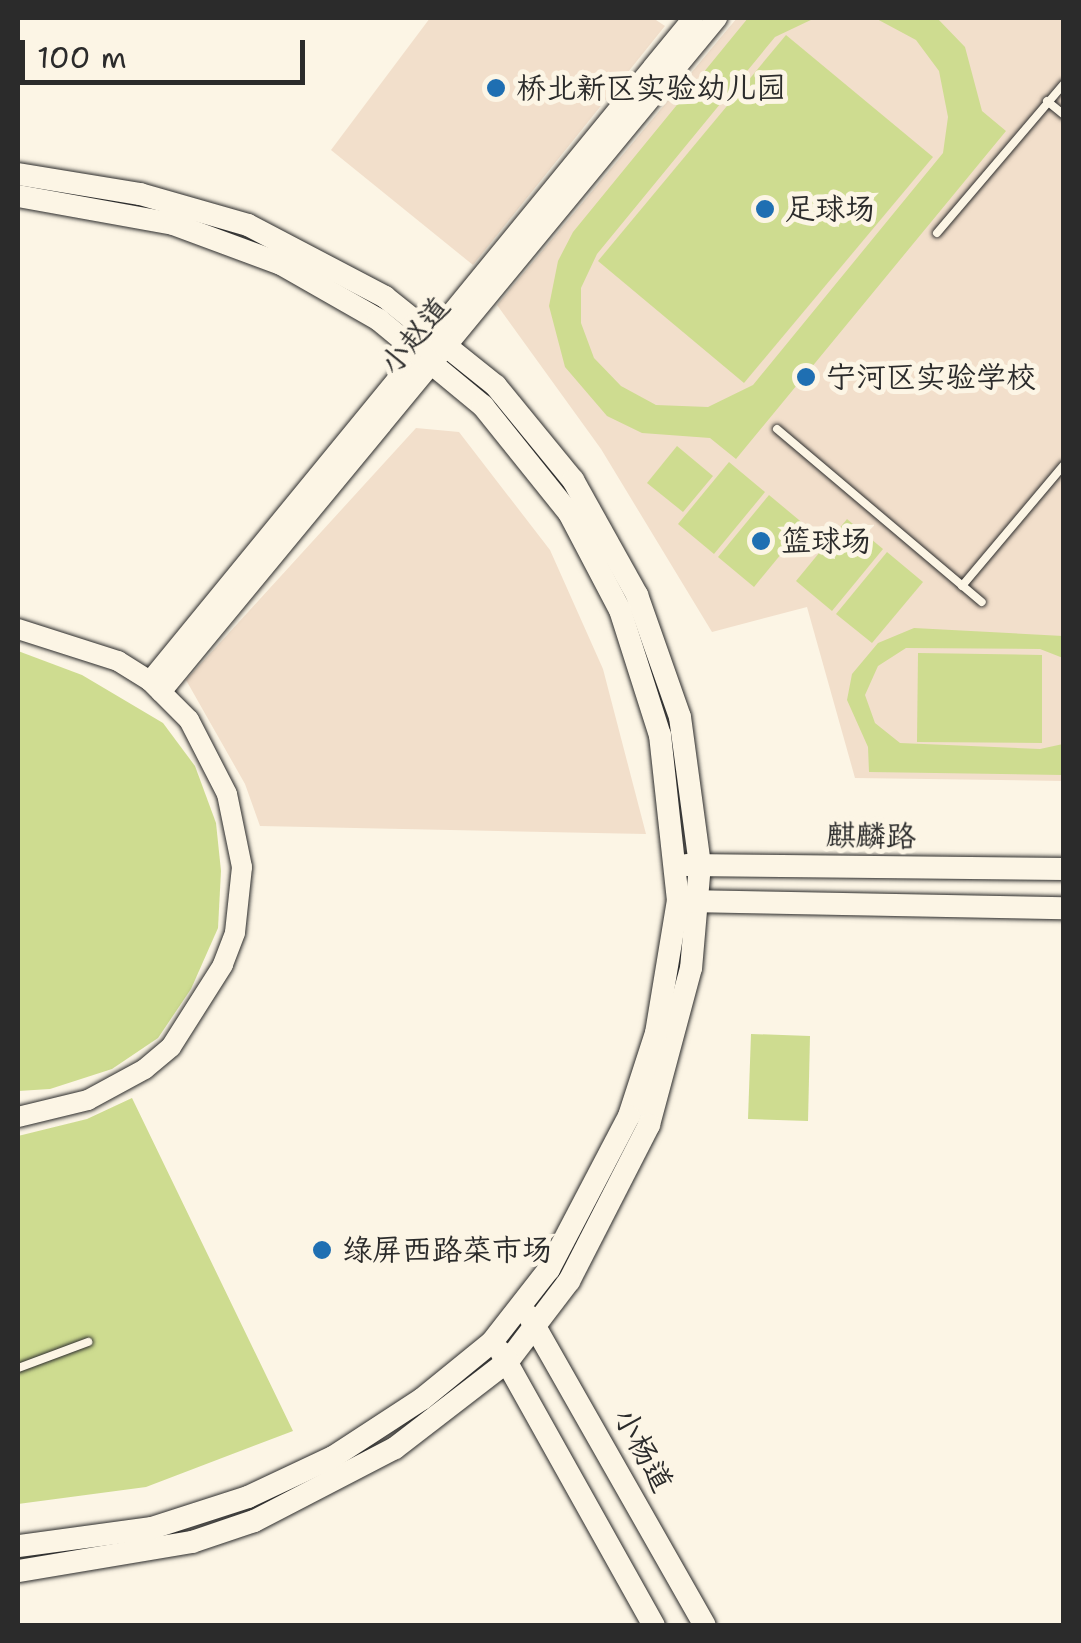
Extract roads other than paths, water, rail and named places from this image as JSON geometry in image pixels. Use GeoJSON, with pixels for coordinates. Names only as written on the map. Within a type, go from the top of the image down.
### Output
{"type":"FeatureCollection","features":[{"type":"Feature","properties":{"kind":"main road"},"geometry":{"type":"LineString","coordinates":[[18,174],[140,194],[236,220],[326,262],[442,337],[551,449],[623,564],[680,717],[688,865],[678,1032],[649,1125],[608,1215],[540,1326],[508,1361],[396,1448],[254,1521],[192,1542],[18,1571]]}},
{"type":"Feature","properties":{"kind":"main road"},"geometry":{"type":"LineString","coordinates":[[18,196],[174,224],[239,246],[312,279],[427,356],[526,454],[606,579],[652,703],[688,865]]}},
{"type":"Feature","properties":{"kind":"main road","name":"麒麟路"},"geometry":{"type":"LineString","coordinates":[[688,865],[1064,868]]}},
{"type":"Feature","properties":{"kind":"main road"},"geometry":{"type":"LineString","coordinates":[[688,901],[1064,908]]}},
{"type":"Feature","properties":{"kind":"main road"},"geometry":{"type":"LineString","coordinates":[[18,1546],[152,1528],[248,1497],[333,1457],[422,1399],[492,1342],[521,1309],[590,1200],[630,1116],[656,1034],[688,901]]}},
{"type":"Feature","properties":{"kind":"main road","name":"小杨道"},"geometry":{"type":"LineString","coordinates":[[521,1309],[540,1326],[705,1626]]}},
{"type":"Feature","properties":{"kind":"main road"},"geometry":{"type":"LineString","coordinates":[[492,1342],[508,1361],[654,1626]]}},
{"type":"Feature","properties":{"kind":"street","name":"小赵道"},"geometry":{"type":"LineString","coordinates":[[155,686],[427,356],[692,18]]}},
{"type":"Feature","properties":{"kind":"street","name":"小赵道"},"geometry":{"type":"LineString","coordinates":[[442,337],[717,18]]}},
{"type":"Feature","properties":{"kind":"street"},"geometry":{"type":"LineString","coordinates":[[18,629],[118,661],[155,686],[212,756],[226,794],[242,867],[235,933],[193,1022],[145,1069],[88,1100],[18,1117]]}},
{"type":"Feature","properties":{"kind":"lane"},"geometry":{"type":"LineString","coordinates":[[937,234],[1064,84]]}},
{"type":"Feature","properties":{"kind":"lane"},"geometry":{"type":"LineString","coordinates":[[1047,101],[1064,115]]}},
{"type":"Feature","properties":{"kind":"lane"},"geometry":{"type":"LineString","coordinates":[[777,430],[982,602]]}},
{"type":"Feature","properties":{"kind":"lane"},"geometry":{"type":"LineString","coordinates":[[962,586],[1064,465]]}},
{"type":"Feature","properties":{"kind":"lane"},"geometry":{"type":"LineString","coordinates":[[18,1368],[88,1342]]}},
{"type":"Feature","properties":{"kind":"place","name":"桥北新区实验幼儿园"},"geometry":{"type":"Point","coordinates":[496,88]}},
{"type":"Feature","properties":{"kind":"place","name":"足球场"},"geometry":{"type":"Point","coordinates":[765,209]}},
{"type":"Feature","properties":{"kind":"place","name":"宁河区实验学校"},"geometry":{"type":"Point","coordinates":[806,377]}},
{"type":"Feature","properties":{"kind":"place","name":"篮球场"},"geometry":{"type":"Point","coordinates":[761,541]}},
{"type":"Feature","properties":{"kind":"place","name":"绿屏西路菜市场"},"geometry":{"type":"Point","coordinates":[322,1250]}}]}
